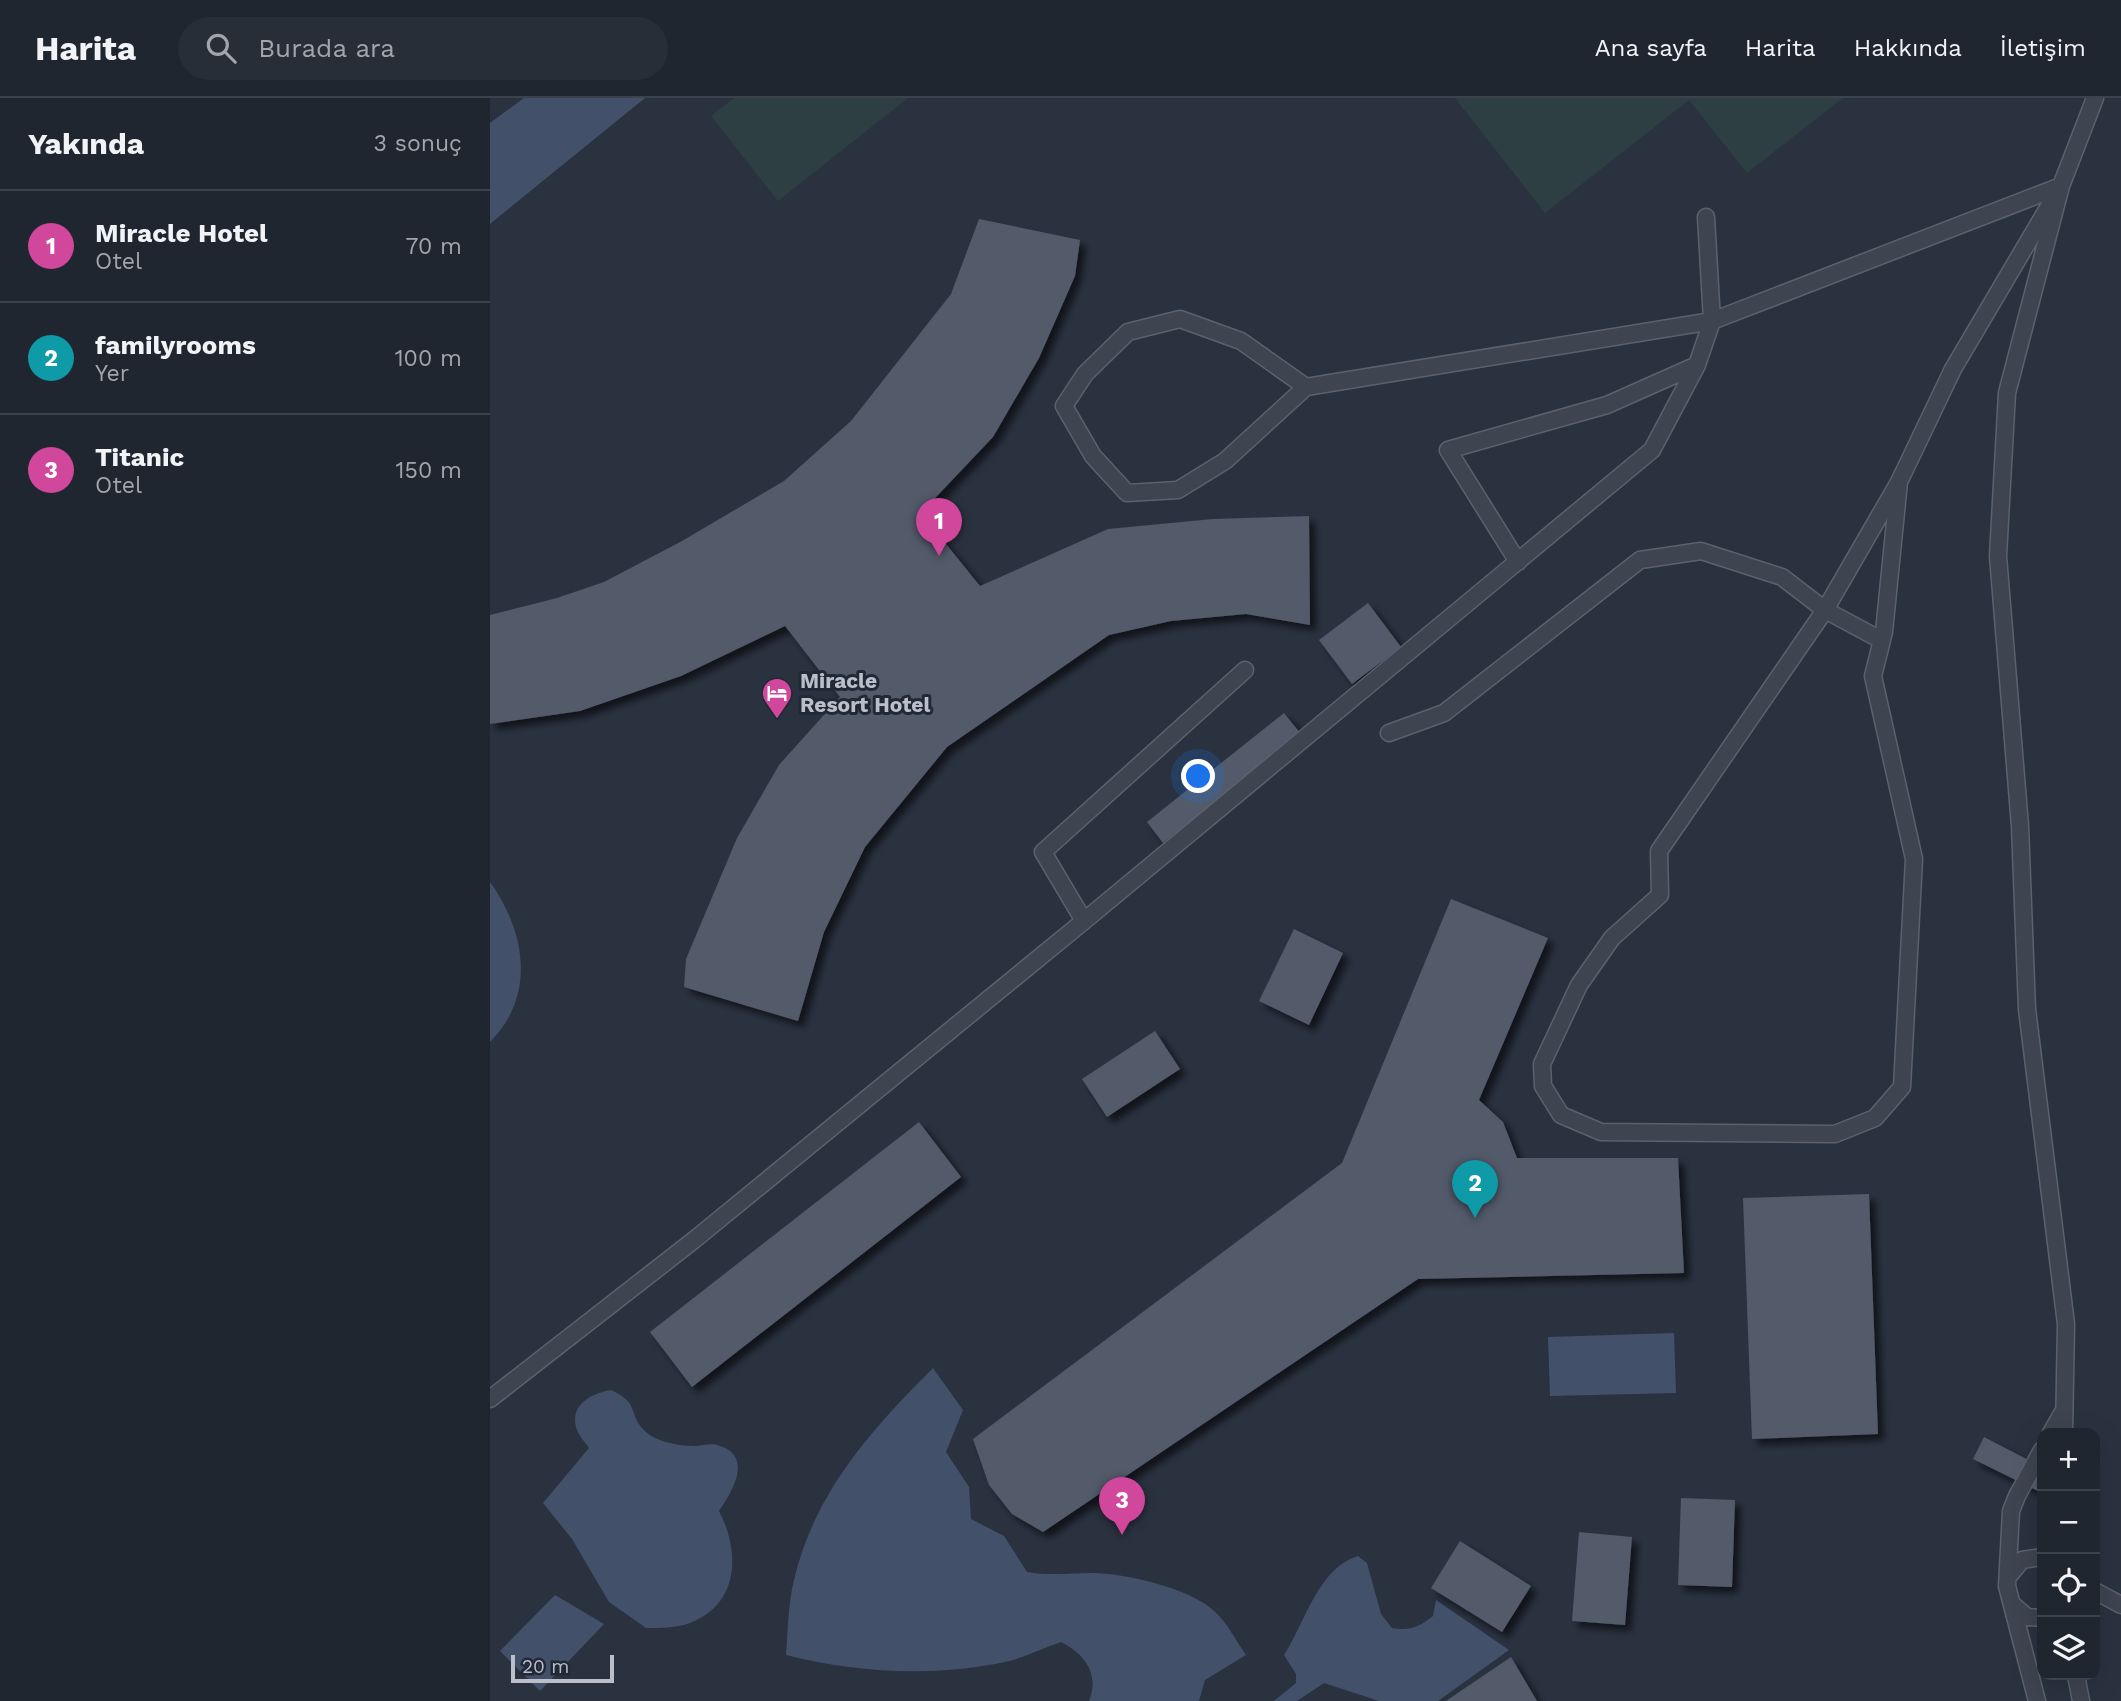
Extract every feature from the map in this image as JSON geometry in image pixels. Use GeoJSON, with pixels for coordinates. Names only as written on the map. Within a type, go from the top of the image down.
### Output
{"type":"FeatureCollection","features":[{"type":"Feature","properties":{"kind":"lane"},"geometry":{"type":"LineString","coordinates":[[2064,1428],[2066,1324],[2027,1009],[2020,826],[1998,556],[2007,393],[2061,186],[2095,98]]}},
{"type":"Feature","properties":{"kind":"lane"},"geometry":{"type":"LineString","coordinates":[[1306,387],[1241,341],[1180,319],[1128,332],[1085,374],[1064,406],[1093,456],[1127,493],[1178,490],[1226,461],[1306,387],[1712,321],[2061,186]]}},
{"type":"Feature","properties":{"kind":"lane"},"geometry":{"type":"LineString","coordinates":[[1899,482],[1881,640],[1873,676],[1914,859],[1902,1087],[1875,1118],[1835,1134],[1601,1132],[1561,1115],[1543,1086],[1542,1064],[1579,985],[1612,938],[1660,895],[1659,851],[1825,610],[1899,482],[1952,369],[2061,186]]}},
{"type":"Feature","properties":{"kind":"lane"},"geometry":{"type":"LineString","coordinates":[[490,1399],[704,1232],[1652,450],[1697,365],[1712,321],[1706,216]]}},
{"type":"Feature","properties":{"kind":"lane"},"geometry":{"type":"LineString","coordinates":[[1518,562],[1448,450],[1607,405],[1697,365]]}},
{"type":"Feature","properties":{"kind":"lane"},"geometry":{"type":"LineString","coordinates":[[1389,733],[1444,713],[1640,560],[1700,551],[1782,577],[1825,610],[1881,640]]}},
{"type":"Feature","properties":{"kind":"lane"},"geometry":{"type":"LineString","coordinates":[[1084,921],[1042,852],[1245,670]]}},
{"type":"Feature","properties":{"kind":"lane"},"geometry":{"type":"LineString","coordinates":[[2054,1428],[2063,1412]]}},
{"type":"Feature","properties":{"kind":"lane"},"geometry":{"type":"LineString","coordinates":[[2037,1459],[2011,1511],[2008,1578],[2010,1602],[2037,1701]]}},
{"type":"Feature","properties":{"kind":"lane"},"geometry":{"type":"LineString","coordinates":[[2008,1578],[2022,1560],[2037,1558]]}},
{"type":"Feature","properties":{"kind":"lane"},"geometry":{"type":"LineString","coordinates":[[2100,1594],[2121,1605]]}},
{"type":"Feature","properties":{"kind":"lane"},"geometry":{"type":"LineString","coordinates":[[2010,1602],[2027,1617],[2037,1618]]}},
{"type":"Feature","properties":{"kind":"lane"},"geometry":{"type":"LineString","coordinates":[[2077,1680],[2081,1701]]}},
{"type":"Feature","properties":{"kind":"shaded area"},"geometry":{"type":"Polygon","coordinates":[[[734,98],[908,98],[778,201],[711,116],[734,98]]]}},
{"type":"Feature","properties":{"kind":"shaded area"},"geometry":{"type":"Polygon","coordinates":[[[1455,98],[1843,98],[1747,173],[1689,100],[1545,213],[1455,98]]]}},
{"type":"Feature","properties":{"kind":"water"},"geometry":{"type":"Polygon","coordinates":[[[524,98],[645,98],[490,224],[490,123],[524,98]]]}},
{"type":"Feature","properties":{"kind":"water"},"geometry":{"type":"Polygon","coordinates":[[[490,882],[512,922],[521,964],[520,984],[514,1005],[505,1024],[490,1042],[490,882]]]}},
{"type":"Feature","properties":{"kind":"water"},"geometry":{"type":"Polygon","coordinates":[[[1674,1333],[1676,1393],[1550,1396],[1548,1337],[1674,1333]]]}},
{"type":"Feature","properties":{"kind":"water"},"geometry":{"type":"Polygon","coordinates":[[[933,1368],[963,1410],[946,1452],[969,1487],[971,1519],[1004,1536],[1027,1572],[1105,1574],[1156,1583],[1189,1595],[1214,1611],[1223,1621],[1246,1655],[1205,1680],[1199,1701],[1089,1701],[1093,1682],[1088,1666],[1077,1653],[1061,1642],[1005,1662],[950,1670],[868,1669],[786,1655],[792,1589],[803,1548],[816,1519],[848,1464],[867,1439],[933,1368]]]}},
{"type":"Feature","properties":{"kind":"water"},"geometry":{"type":"Polygon","coordinates":[[[611,1390],[630,1404],[639,1424],[654,1438],[682,1445],[717,1445],[729,1450],[738,1465],[730,1494],[719,1511],[726,1527],[732,1559],[727,1590],[719,1603],[690,1623],[674,1627],[646,1628],[609,1602],[572,1539],[543,1503],[589,1448],[577,1430],[575,1421],[579,1407],[590,1397],[611,1390]]]}},
{"type":"Feature","properties":{"kind":"water"},"geometry":{"type":"Polygon","coordinates":[[[1358,1556],[1367,1563],[1381,1614],[1392,1628],[1404,1629],[1423,1623],[1433,1616],[1436,1600],[1509,1650],[1438,1701],[1379,1701],[1324,1683],[1297,1701],[1274,1701],[1296,1683],[1296,1674],[1284,1655],[1314,1598],[1333,1572],[1344,1562],[1358,1556]]]}},
{"type":"Feature","properties":{"kind":"water"},"geometry":{"type":"Polygon","coordinates":[[[555,1595],[604,1624],[540,1691],[500,1651],[555,1595]]]}},
{"type":"Feature","properties":{"kind":"building"},"geometry":{"type":"Polygon","coordinates":[[[979,219],[1080,240],[1075,276],[1039,358],[993,437],[921,513],[980,586],[1108,529],[1213,519],[1309,516],[1310,625],[1246,614],[1171,621],[1109,635],[947,747],[865,847],[824,932],[798,1021],[684,987],[686,959],[737,838],[779,765],[840,697],[785,626],[681,676],[580,711],[490,724],[490,615],[557,598],[604,582],[682,541],[784,481],[851,421],[951,294],[979,219]]]}},
{"type":"Feature","properties":{"kind":"building"},"geometry":{"type":"Polygon","coordinates":[[[1368,603],[1401,647],[1352,684],[1319,640],[1368,603]]]}},
{"type":"Feature","properties":{"kind":"building"},"geometry":{"type":"Polygon","coordinates":[[[1284,713],[1301,734],[1163,843],[1147,822],[1284,713]]]}},
{"type":"Feature","properties":{"kind":"building"},"geometry":{"type":"Polygon","coordinates":[[[1451,899],[1548,938],[1479,1100],[1503,1122],[1517,1158],[1678,1158],[1684,1273],[1418,1279],[1043,1532],[1012,1514],[989,1485],[973,1439],[1342,1163],[1451,899]]]}},
{"type":"Feature","properties":{"kind":"building"},"geometry":{"type":"Polygon","coordinates":[[[1294,929],[1343,953],[1309,1025],[1259,1001],[1294,929]]]}},
{"type":"Feature","properties":{"kind":"building"},"geometry":{"type":"Polygon","coordinates":[[[1155,1031],[1180,1069],[1107,1117],[1082,1079],[1155,1031]]]}},
{"type":"Feature","properties":{"kind":"building"},"geometry":{"type":"Polygon","coordinates":[[[919,1122],[961,1177],[692,1387],[650,1332],[919,1122]]]}},
{"type":"Feature","properties":{"kind":"building"},"geometry":{"type":"Polygon","coordinates":[[[1869,1194],[1878,1434],[1752,1439],[1743,1198],[1869,1194]]]}},
{"type":"Feature","properties":{"kind":"building"},"geometry":{"type":"Polygon","coordinates":[[[1984,1437],[2037,1464],[2037,1491],[1973,1459],[1984,1437]]]}},
{"type":"Feature","properties":{"kind":"building"},"geometry":{"type":"Polygon","coordinates":[[[1681,1498],[1735,1500],[1732,1587],[1678,1585],[1681,1498]]]}},
{"type":"Feature","properties":{"kind":"building"},"geometry":{"type":"Polygon","coordinates":[[[1579,1532],[1632,1537],[1625,1625],[1572,1621],[1579,1532]]]}},
{"type":"Feature","properties":{"kind":"building"},"geometry":{"type":"Polygon","coordinates":[[[1460,1541],[1531,1586],[1502,1632],[1431,1588],[1460,1541]]]}},
{"type":"Feature","properties":{"kind":"building"},"geometry":{"type":"Polygon","coordinates":[[[1511,1657],[1537,1701],[1446,1701],[1511,1657]]]}},
{"type":"Feature","properties":{"kind":"place","name":"Miracle Hotel"},"geometry":{"type":"Point","coordinates":[939,556]}},
{"type":"Feature","properties":{"kind":"place","name":"Miracle Resort Hotel"},"geometry":{"type":"Point","coordinates":[777,720]}},
{"type":"Feature","properties":{"kind":"place","name":"familyrooms"},"geometry":{"type":"Point","coordinates":[1475,1218]}},
{"type":"Feature","properties":{"kind":"place","name":"Titanic"},"geometry":{"type":"Point","coordinates":[1122,1535]}}]}
